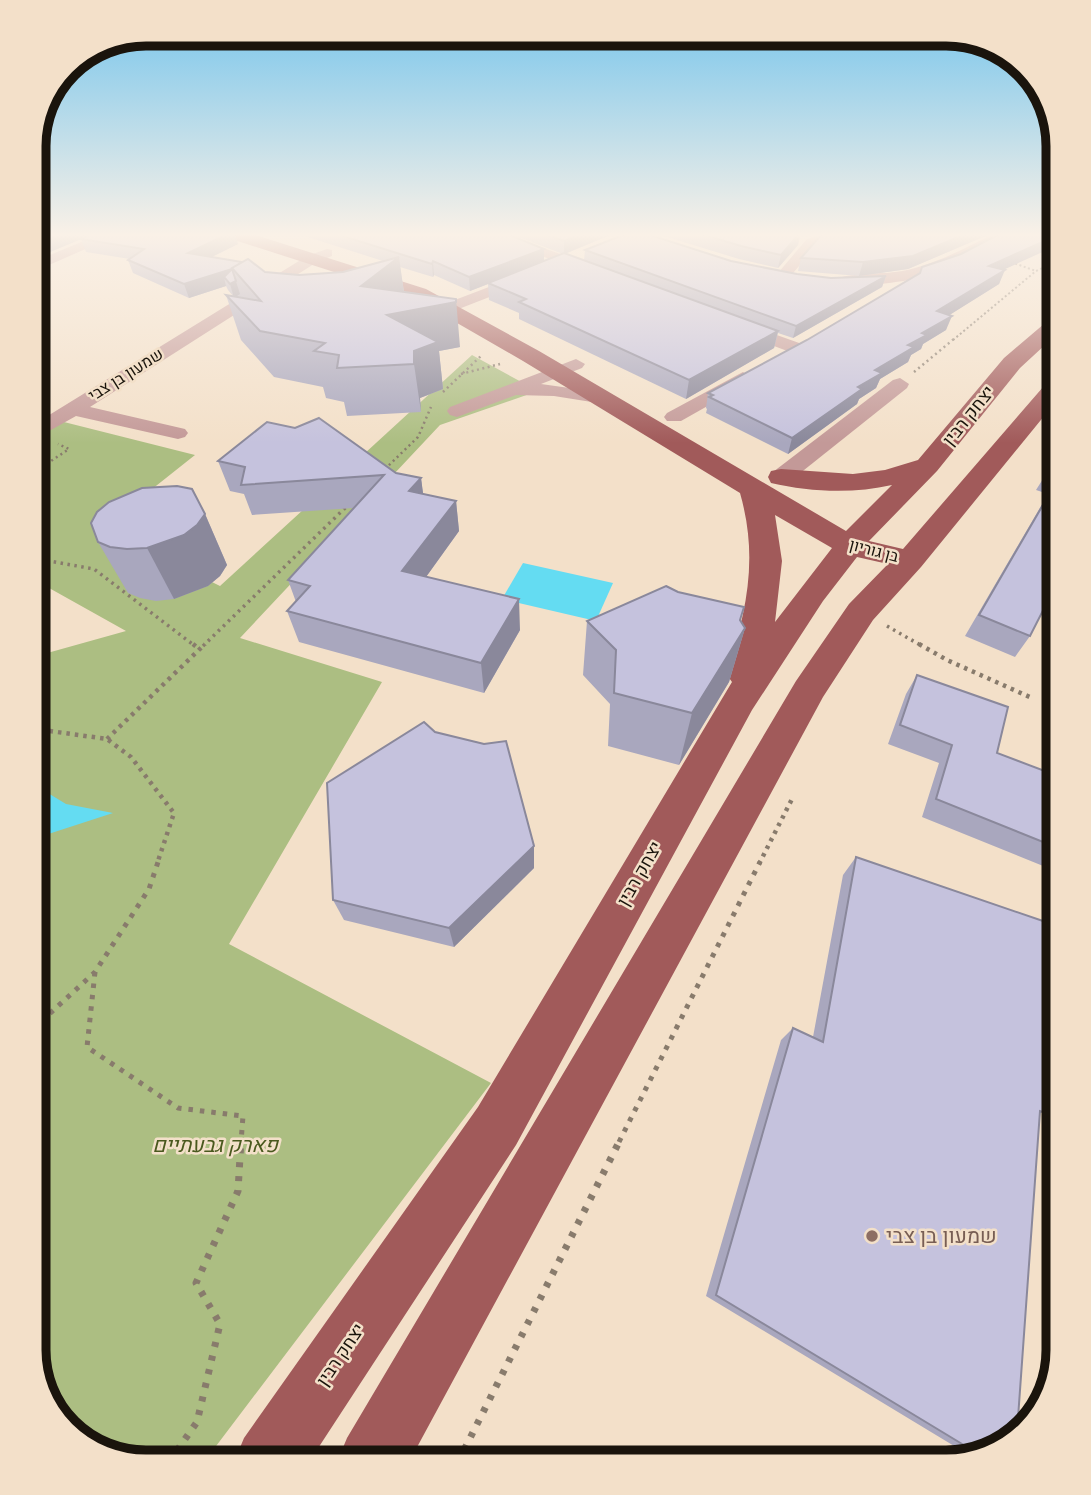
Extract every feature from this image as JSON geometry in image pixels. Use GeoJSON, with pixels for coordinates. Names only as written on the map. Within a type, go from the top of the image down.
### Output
{"type":"FeatureCollection","features":[{"type":"Feature","properties":{"kind":"main road","name":"בן גוריון"},"geometry":{"type":"LineString","coordinates":[[445,303],[531,356],[674,416],[767,483],[847,522]]}},
{"type":"Feature","properties":{"kind":"main road","name":"יצחק רבין"},"geometry":{"type":"LineString","coordinates":[[277,1449],[497,1126],[738,701],[847,522],[928,465],[1012,363],[1046,333]]}},
{"type":"Feature","properties":{"kind":"main road","name":"בן גוריון"},"geometry":{"type":"LineString","coordinates":[[565,368],[598,397],[847,522],[910,560]]}},
{"type":"Feature","properties":{"kind":"main road"},"geometry":{"type":"LineString","coordinates":[[378,1449],[809,690],[861,612],[910,560],[1046,398]]}},
{"type":"Feature","properties":{"kind":"main road"},"geometry":{"type":"LineString","coordinates":[[738,701],[761,617],[768,575],[764,521],[767,483],[864,483],[890,479],[928,465]]}},
{"type":"Feature","properties":{"kind":"street","name":"שמעון בן צבי"},"geometry":{"type":"LineString","coordinates":[[46,426],[245,303]]}},
{"type":"Feature","properties":{"kind":"street"},"geometry":{"type":"LineString","coordinates":[[454,306],[462,303]]}},
{"type":"Feature","properties":{"kind":"street"},"geometry":{"type":"LineString","coordinates":[[720,319],[796,348]]}},
{"type":"Feature","properties":{"kind":"street"},"geometry":{"type":"LineString","coordinates":[[674,416],[814,337]]}},
{"type":"Feature","properties":{"kind":"street"},"geometry":{"type":"LineString","coordinates":[[457,411],[565,368]]}},
{"type":"Feature","properties":{"kind":"street"},"geometry":{"type":"LineString","coordinates":[[767,483],[900,384]]}},
{"type":"Feature","properties":{"kind":"street"},"geometry":{"type":"LineString","coordinates":[[505,391],[547,390],[598,397]]}},
{"type":"Feature","properties":{"kind":"street"},"geometry":{"type":"LineString","coordinates":[[73,409],[178,433]]}},
{"type":"Feature","properties":{"kind":"path"},"geometry":{"type":"LineString","coordinates":[[900,384],[998,303]]}},
{"type":"Feature","properties":{"kind":"path"},"geometry":{"type":"LineString","coordinates":[[441,394],[460,374]]}},
{"type":"Feature","properties":{"kind":"path"},"geometry":{"type":"LineString","coordinates":[[378,475],[418,437],[432,404]]}},
{"type":"Feature","properties":{"kind":"path"},"geometry":{"type":"LineString","coordinates":[[46,438],[69,449],[46,465]]}},
{"type":"Feature","properties":{"kind":"path"},"geometry":{"type":"LineString","coordinates":[[107,739],[348,504]]}},
{"type":"Feature","properties":{"kind":"path"},"geometry":{"type":"LineString","coordinates":[[46,560],[94,569],[199,649]]}},
{"type":"Feature","properties":{"kind":"path"},"geometry":{"type":"LineString","coordinates":[[861,612],[947,660],[1046,704]]}},
{"type":"Feature","properties":{"kind":"path"},"geometry":{"type":"LineString","coordinates":[[45,1018],[95,972],[149,889],[174,813],[131,757],[107,739],[46,732]]}},
{"type":"Feature","properties":{"kind":"path"},"geometry":{"type":"LineString","coordinates":[[464,1449],[792,799]]}},
{"type":"Feature","properties":{"kind":"path"},"geometry":{"type":"LineString","coordinates":[[95,972],[87,1047],[178,1108],[243,1116],[238,1191],[196,1283],[220,1324],[197,1422],[178,1449]]}},
{"type":"Feature","properties":{"kind":"green space","name":"פארק גבעתיים"},"geometry":{"type":"Polygon","coordinates":[[[472,355],[538,391],[440,425],[240,638],[382,682],[229,944],[491,1083],[214,1449],[139,1449],[107,1442],[75,1420],[59,1400],[46,1363],[46,653],[126,631],[46,586],[46,426],[56,420],[195,455],[103,528],[220,586],[472,355]]]}},
{"type":"Feature","properties":{"kind":"water"},"geometry":{"type":"Polygon","coordinates":[[[523,563],[613,583],[596,621],[502,599],[523,563]]]}},
{"type":"Feature","properties":{"kind":"water"},"geometry":{"type":"Polygon","coordinates":[[[45,792],[66,804],[113,813],[45,835],[45,792]]]}},
{"type":"Feature","properties":{"kind":"building"},"geometry":{"type":"Polygon","coordinates":[[[233,303],[452,303],[387,315],[438,342],[414,351],[414,364],[337,368],[339,355],[314,351],[325,343],[260,331],[233,303]]]}},
{"type":"Feature","properties":{"kind":"building"},"geometry":{"type":"Polygon","coordinates":[[[521,303],[701,303],[778,331],[689,380],[521,303]]]}},
{"type":"Feature","properties":{"kind":"building"},"geometry":{"type":"Polygon","coordinates":[[[731,303],[838,303],[796,326],[731,303]]]}},
{"type":"Feature","properties":{"kind":"building"},"geometry":{"type":"Polygon","coordinates":[[[870,303],[951,303],[937,311],[952,316],[922,333],[927,335],[908,345],[914,347],[875,370],[882,373],[858,387],[862,389],[792,438],[709,397],[713,395],[708,393],[870,303]]]}},
{"type":"Feature","properties":{"kind":"building"},"geometry":{"type":"Polygon","coordinates":[[[319,418],[396,473],[421,478],[409,491],[456,501],[402,571],[519,599],[481,663],[287,611],[310,586],[288,580],[384,475],[241,485],[245,467],[218,461],[267,422],[295,428],[319,418]]]}},
{"type":"Feature","properties":{"kind":"building"},"geometry":{"type":"Polygon","coordinates":[[[177,486],[192,489],[205,514],[197,525],[184,535],[147,548],[110,547],[98,542],[91,523],[97,512],[109,502],[142,488],[177,486]]]}},
{"type":"Feature","properties":{"kind":"building"},"geometry":{"type":"Polygon","coordinates":[[[1046,500],[1046,605],[1030,636],[979,615],[1046,500]]]}},
{"type":"Feature","properties":{"kind":"building"},"geometry":{"type":"Polygon","coordinates":[[[666,586],[678,592],[744,607],[740,620],[745,628],[692,713],[614,693],[616,650],[587,621],[666,586]]]}},
{"type":"Feature","properties":{"kind":"building"},"geometry":{"type":"Polygon","coordinates":[[[917,675],[1008,707],[997,753],[1046,771],[1046,843],[936,799],[952,745],[900,725],[917,675]]]}},
{"type":"Feature","properties":{"kind":"building"},"geometry":{"type":"Polygon","coordinates":[[[424,722],[435,732],[484,744],[506,741],[534,846],[449,928],[333,900],[327,783],[424,722]]]}},
{"type":"Feature","properties":{"kind":"building","name":"שמעון בן צבי"},"geometry":{"type":"Polygon","coordinates":[[[856,857],[1043,921],[1043,1112],[1040,1111],[1018,1418],[1006,1429],[984,1442],[967,1447],[716,1295],[793,1028],[823,1042],[856,857]]]}},
{"type":"Feature","properties":{"kind":"place","name":"שמעון בן צבי"},"geometry":{"type":"Point","coordinates":[872,1236]}}]}
